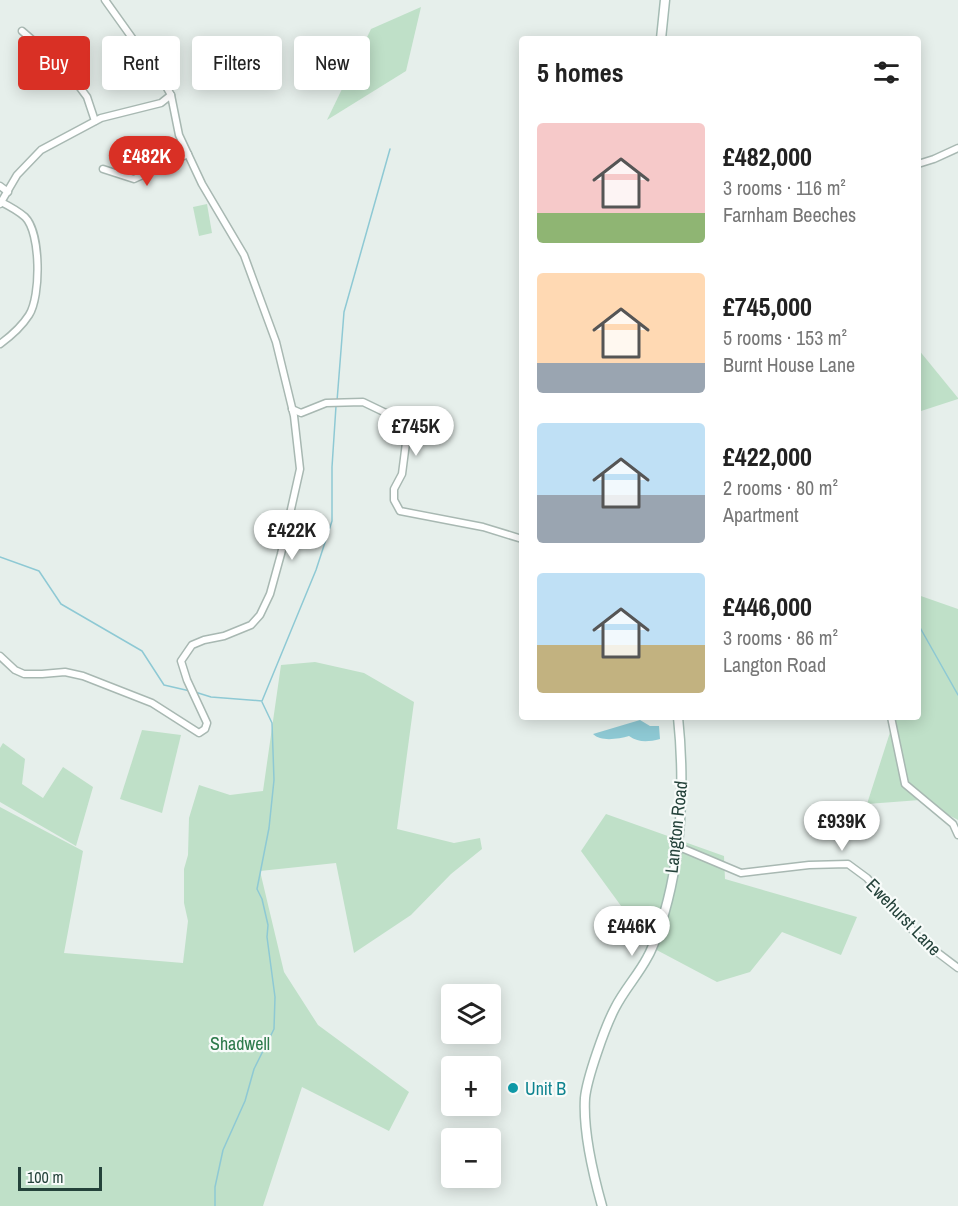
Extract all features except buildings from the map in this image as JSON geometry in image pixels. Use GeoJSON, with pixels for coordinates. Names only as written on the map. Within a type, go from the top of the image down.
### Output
{"type":"FeatureCollection","features":[{"type":"Feature","properties":{"kind":"street"},"geometry":{"type":"LineString","coordinates":[[0,656],[15,670],[24,674],[42,675],[65,672],[83,676],[152,704],[199,733],[205,729],[207,723],[187,680],[181,661],[192,645],[251,625],[260,615],[270,594],[300,469],[292,409],[276,342],[244,255],[202,184],[179,135],[171,95],[149,57],[105,0]]}},
{"type":"Feature","properties":{"kind":"street"},"geometry":{"type":"LineString","coordinates":[[661,36],[665,0]]}},
{"type":"Feature","properties":{"kind":"street"},"geometry":{"type":"LineString","coordinates":[[22,31],[67,69],[87,97],[95,121]]}},
{"type":"Feature","properties":{"kind":"street"},"geometry":{"type":"LineString","coordinates":[[0,344],[13,334],[30,313],[37,282],[38,264],[34,231],[25,217],[1,203],[17,175],[41,150],[95,121],[132,109],[161,103],[171,95]]}},
{"type":"Feature","properties":{"kind":"street"},"geometry":{"type":"LineString","coordinates":[[921,163],[958,148]]}},
{"type":"Feature","properties":{"kind":"street"},"geometry":{"type":"LineString","coordinates":[[103,169],[134,180],[188,154]]}},
{"type":"Feature","properties":{"kind":"street"},"geometry":{"type":"LineString","coordinates":[[0,186],[8,192]]}},
{"type":"Feature","properties":{"kind":"street"},"geometry":{"type":"LineString","coordinates":[[292,409],[301,413],[326,403],[363,402],[390,415],[404,426],[407,435],[402,474],[394,489],[394,500],[400,511],[483,527],[519,538]]}},
{"type":"Feature","properties":{"kind":"street","name":"Langton Road"},"geometry":{"type":"LineString","coordinates":[[602,1206],[589,1140],[586,1096],[609,1021],[647,958],[661,923],[677,846],[682,790],[678,720]]}},
{"type":"Feature","properties":{"kind":"street"},"geometry":{"type":"LineString","coordinates":[[892,720],[904,784],[953,824],[958,835]]}},
{"type":"Feature","properties":{"kind":"street","name":"Ewehurst Lane"},"geometry":{"type":"LineString","coordinates":[[677,846],[741,873],[809,865],[848,864],[867,878],[921,940],[958,968]]}},
{"type":"Feature","properties":{"kind":"green space"},"geometry":{"type":"Polygon","coordinates":[[[421,7],[406,71],[327,120],[342,90],[370,90],[370,36],[368,36],[371,29],[421,7]]]}},
{"type":"Feature","properties":{"kind":"green space"},"geometry":{"type":"Polygon","coordinates":[[[207,204],[212,233],[199,236],[193,207],[207,204]]]}},
{"type":"Feature","properties":{"kind":"green space"},"geometry":{"type":"Polygon","coordinates":[[[921,353],[958,398],[921,411],[921,353]]]}},
{"type":"Feature","properties":{"kind":"green space"},"geometry":{"type":"Polygon","coordinates":[[[921,596],[958,609],[958,820],[920,800],[867,804],[894,720],[921,720],[921,596]]]}},
{"type":"Feature","properties":{"kind":"green space","name":"Shadwell"},"geometry":{"type":"Polygon","coordinates":[[[315,662],[364,673],[414,702],[397,829],[454,843],[480,838],[482,849],[451,874],[411,915],[354,953],[336,863],[260,871],[284,972],[318,1025],[409,1092],[389,1131],[302,1087],[263,1206],[0,1206],[0,807],[83,851],[64,953],[183,963],[188,921],[184,903],[184,869],[188,855],[189,818],[199,785],[230,795],[263,791],[281,665],[315,662]]]}},
{"type":"Feature","properties":{"kind":"green space"},"geometry":{"type":"Polygon","coordinates":[[[142,730],[181,735],[162,813],[120,799],[142,730]]]}},
{"type":"Feature","properties":{"kind":"green space"},"geometry":{"type":"Polygon","coordinates":[[[3,743],[25,759],[22,784],[43,798],[63,767],[93,787],[76,846],[0,802],[0,748],[3,743]]]}},
{"type":"Feature","properties":{"kind":"green space"},"geometry":{"type":"Polygon","coordinates":[[[606,814],[724,856],[725,879],[857,917],[841,955],[782,932],[750,972],[717,982],[651,947],[581,851],[606,814]]]}},
{"type":"Feature","properties":{"kind":"water"},"geometry":{"type":"Polygon","coordinates":[[[640,720],[650,726],[659,726],[660,739],[644,741],[629,736],[605,739],[593,734],[640,720]]]}},
{"type":"Feature","properties":{"kind":"waterway"},"geometry":{"type":"LineString","coordinates":[[337,401],[344,312],[390,149]]}},
{"type":"Feature","properties":{"kind":"waterway"},"geometry":{"type":"LineString","coordinates":[[195,692],[211,697],[262,701],[316,570],[332,521],[332,467],[336,406]]}},
{"type":"Feature","properties":{"kind":"waterway"},"geometry":{"type":"LineString","coordinates":[[0,557],[39,571],[61,604],[142,651],[164,685],[190,691]]}},
{"type":"Feature","properties":{"kind":"waterway"},"geometry":{"type":"LineString","coordinates":[[921,629],[958,695]]}},
{"type":"Feature","properties":{"kind":"waterway"},"geometry":{"type":"LineString","coordinates":[[215,1206],[215,1187],[223,1150],[245,1101],[254,1069],[274,1029],[275,997],[267,937],[268,925],[262,899],[257,889],[269,828],[274,780],[272,723],[262,702]]}},
{"type":"Feature","properties":{"kind":"place","name":"Unit B"},"geometry":{"type":"Point","coordinates":[513,1088]}}]}
